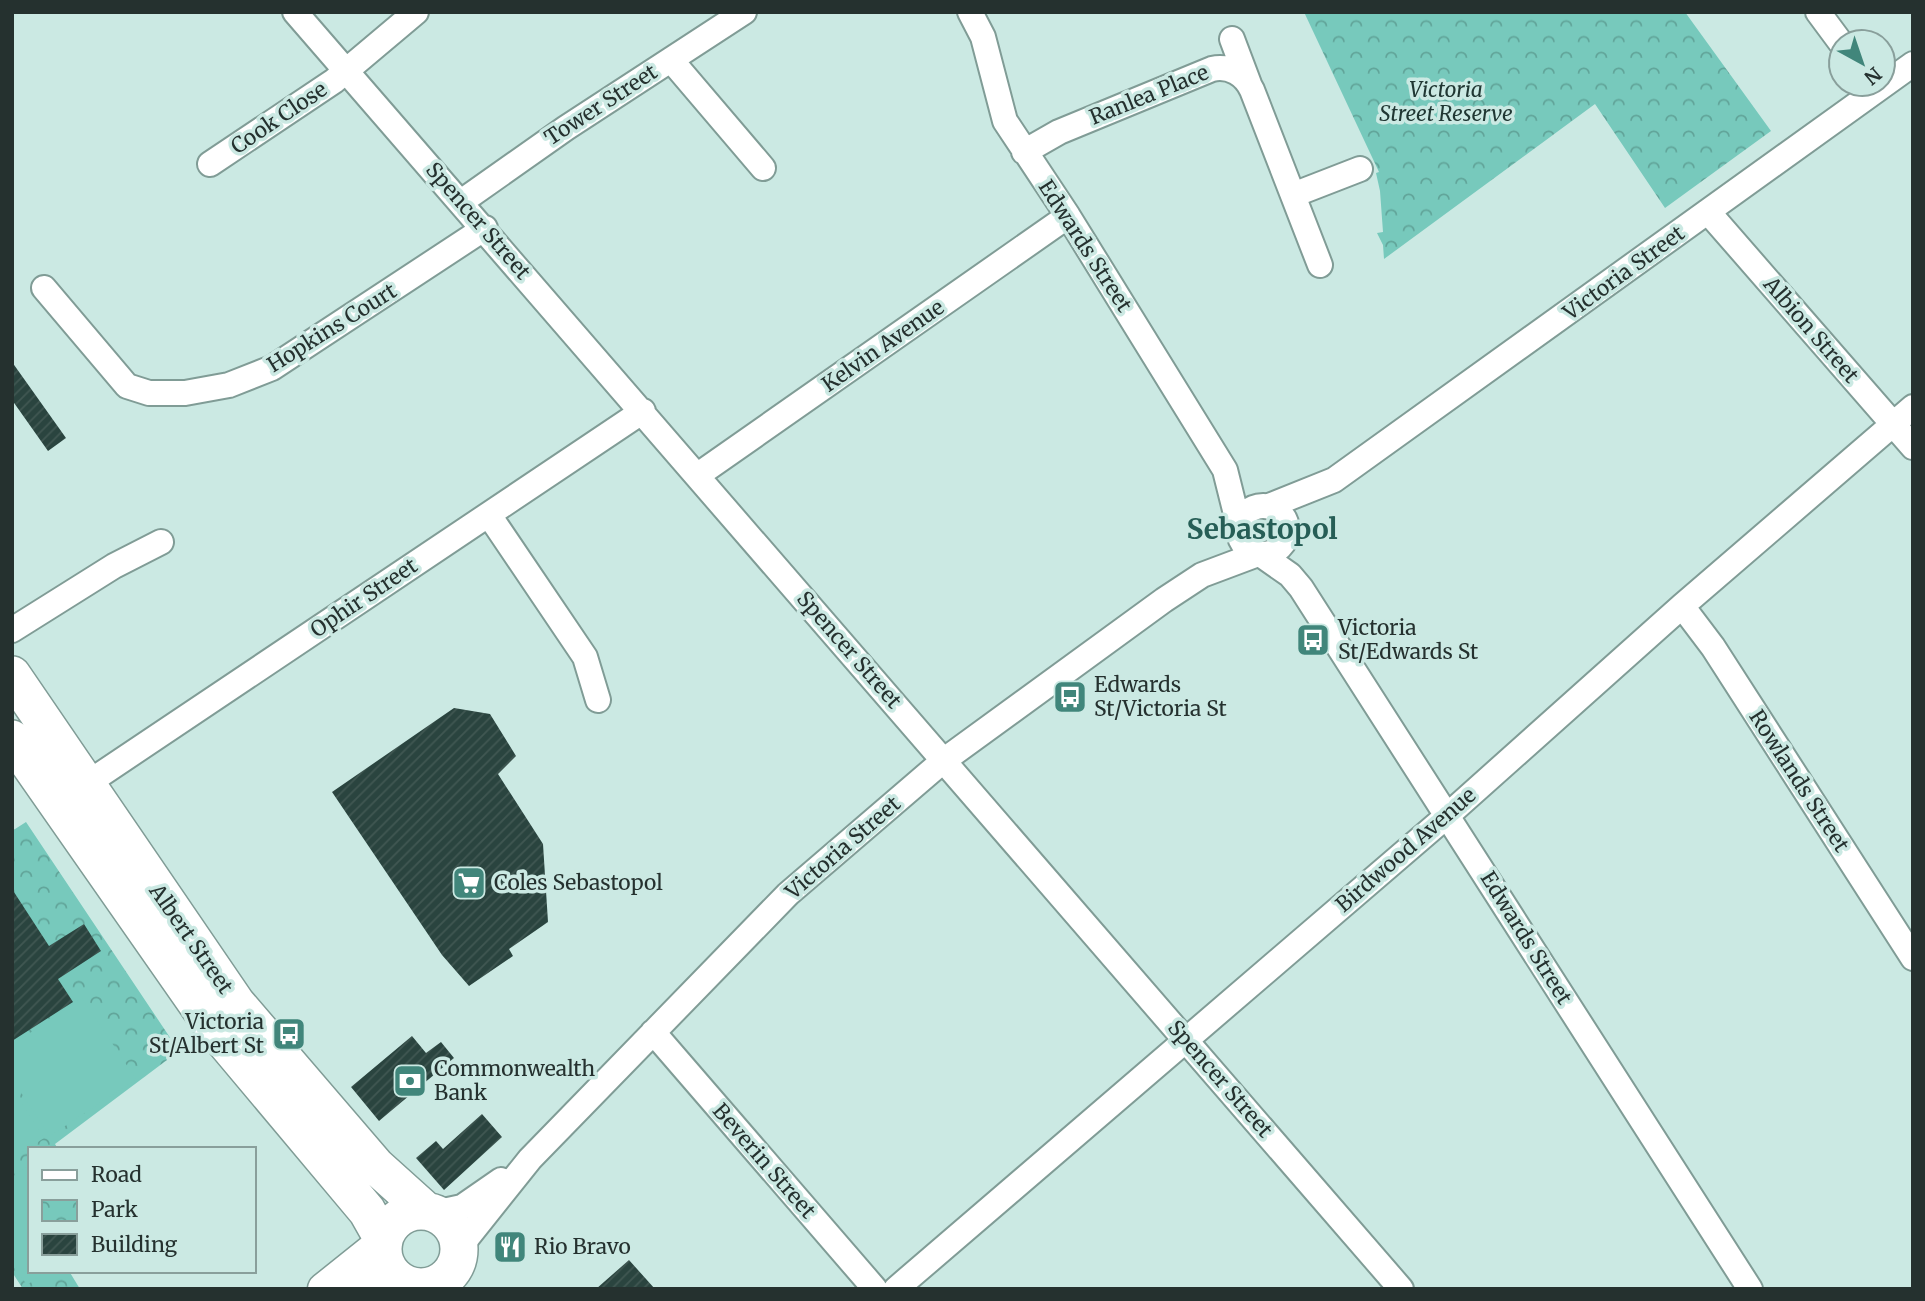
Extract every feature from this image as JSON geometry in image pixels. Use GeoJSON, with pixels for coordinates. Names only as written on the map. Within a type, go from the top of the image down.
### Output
{"type":"FeatureCollection","features":[{"type":"Feature","properties":{"kind":"highway","name":"Albert Street"},"geometry":{"type":"LineString","coordinates":[[12,676],[71,794],[216,1031],[367,1211],[384,1241]]}},
{"type":"Feature","properties":{"kind":"highway","name":"Albert Street"},"geometry":{"type":"LineString","coordinates":[[12,739],[71,794],[236,1003],[376,1166],[430,1212]]}},
{"type":"Feature","properties":{"kind":"highway"},"geometry":{"type":"LineString","coordinates":[[459,1248],[456,1263],[447,1276],[433,1284],[414,1285],[388,1268],[384,1241],[396,1220],[410,1213],[430,1212],[454,1230],[472,1289]]}},
{"type":"Feature","properties":{"kind":"main road"},"geometry":{"type":"LineString","coordinates":[[324,1289],[384,1241]]}},
{"type":"Feature","properties":{"kind":"main road"},"geometry":{"type":"LineString","coordinates":[[348,1289],[374,1281],[414,1285]]}},
{"type":"Feature","properties":{"kind":"street","name":"Spencer Street"},"geometry":{"type":"LineString","coordinates":[[295,12],[485,228],[1401,1289]]}},
{"type":"Feature","properties":{"kind":"street","name":"Cook Close"},"geometry":{"type":"LineString","coordinates":[[210,164],[347,72],[415,12]]}},
{"type":"Feature","properties":{"kind":"street","name":"Tower Street"},"geometry":{"type":"LineString","coordinates":[[461,202],[566,128],[744,12]]}},
{"type":"Feature","properties":{"kind":"street","name":"Edwards Street"},"geometry":{"type":"LineString","coordinates":[[970,12],[983,37],[1002,112],[1024,152],[1068,216],[1225,470],[1239,527]]}},
{"type":"Feature","properties":{"kind":"street"},"geometry":{"type":"LineString","coordinates":[[1818,12],[1830,28]]}},
{"type":"Feature","properties":{"kind":"street"},"geometry":{"type":"LineString","coordinates":[[1232,39],[1320,265]]}},
{"type":"Feature","properties":{"kind":"street"},"geometry":{"type":"LineString","coordinates":[[671,60],[763,168]]}},
{"type":"Feature","properties":{"kind":"street","name":"Victoria Street"},"geometry":{"type":"LineString","coordinates":[[1897,73],[1913,64]]}},
{"type":"Feature","properties":{"kind":"street","name":"Ranlea Place"},"geometry":{"type":"LineString","coordinates":[[1024,152],[1059,132],[1216,68],[1241,74],[1252,90]]}},
{"type":"Feature","properties":{"kind":"street","name":"Victoria Street"},"geometry":{"type":"LineString","coordinates":[[1287,538],[1312,502],[1334,480],[1709,213],[1859,98]]}},
{"type":"Feature","properties":{"kind":"street"},"geometry":{"type":"LineString","coordinates":[[1293,195],[1360,169]]}},
{"type":"Feature","properties":{"kind":"street","name":"Albion Street"},"geometry":{"type":"LineString","coordinates":[[1709,213],[1913,447]]}},
{"type":"Feature","properties":{"kind":"street","name":"Kelvin Avenue"},"geometry":{"type":"LineString","coordinates":[[698,475],[1068,216]]}},
{"type":"Feature","properties":{"kind":"street","name":"Hopkins Court"},"geometry":{"type":"LineString","coordinates":[[44,288],[123,383],[149,393],[185,393],[241,381],[285,361],[485,228]]}},
{"type":"Feature","properties":{"kind":"street","name":"Birdwood Avenue"},"geometry":{"type":"LineString","coordinates":[[895,1289],[1448,815],[1682,606],[1913,407]]}},
{"type":"Feature","properties":{"kind":"street","name":"Ophir Street"},"geometry":{"type":"LineString","coordinates":[[71,794],[643,411]]}},
{"type":"Feature","properties":{"kind":"street","name":"Edwards Street"},"geometry":{"type":"LineString","coordinates":[[1225,470],[1268,506]]}},
{"type":"Feature","properties":{"kind":"street","name":"Victoria Street"},"geometry":{"type":"LineString","coordinates":[[1268,506],[1334,480]]}},
{"type":"Feature","properties":{"kind":"street"},"geometry":{"type":"LineString","coordinates":[[1268,506],[1284,517],[1287,538],[1277,550],[1259,554],[1243,543],[1239,527],[1249,510],[1268,506]]}},
{"type":"Feature","properties":{"kind":"street"},"geometry":{"type":"LineString","coordinates":[[489,515],[585,657],[598,700]]}},
{"type":"Feature","properties":{"kind":"street","name":"Victoria Street"},"geometry":{"type":"LineString","coordinates":[[459,1248],[530,1159],[788,894],[943,761],[1193,580],[1239,527]]}},
{"type":"Feature","properties":{"kind":"street","name":"Edwards Street"},"geometry":{"type":"LineString","coordinates":[[1287,538],[1301,588]]}},
{"type":"Feature","properties":{"kind":"street"},"geometry":{"type":"LineString","coordinates":[[12,630],[114,566],[161,542]]}},
{"type":"Feature","properties":{"kind":"street","name":"Edwards Street"},"geometry":{"type":"LineString","coordinates":[[1259,554],[1290,575],[1301,588],[1750,1289]]}},
{"type":"Feature","properties":{"kind":"street","name":"Victoria Street"},"geometry":{"type":"LineString","coordinates":[[1193,580],[1259,554]]}},
{"type":"Feature","properties":{"kind":"street","name":"Rowlands Street"},"geometry":{"type":"LineString","coordinates":[[1682,606],[1713,647],[1913,958]]}},
{"type":"Feature","properties":{"kind":"street","name":"Beverin Street"},"geometry":{"type":"LineString","coordinates":[[653,1032],[875,1289]]}},
{"type":"Feature","properties":{"kind":"street","name":"Victoria Street"},"geometry":{"type":"LineString","coordinates":[[430,1212],[462,1207],[530,1159]]}},
{"type":"Feature","properties":{"kind":"green space","name":"Victoria Street Reserve"},"geometry":{"type":"Polygon","coordinates":[[[1304,12],[1685,12],[1771,131],[1665,208],[1595,104],[1384,259],[1383,245],[1377,233],[1383,232],[1376,173],[1379,172],[1304,12]]]}},
{"type":"Feature","properties":{"kind":"green space"},"geometry":{"type":"Polygon","coordinates":[[[26,822],[179,1051],[55,1144],[57,1147],[28,1147],[28,1273],[70,1273],[80,1289],[23,1289],[12,1272],[12,831],[26,822]]]}},
{"type":"Feature","properties":{"kind":"green space"},"geometry":{"type":"Polygon","coordinates":[[[82,998],[136,1079],[50,1136],[12,1079],[12,1045],[82,998]]]}},
{"type":"Feature","properties":{"kind":"green space"},"geometry":{"type":"Polygon","coordinates":[[[12,1088],[44,1138],[12,1159],[12,1088]]]}},
{"type":"Feature","properties":{"kind":"green space"},"geometry":{"type":"Polygon","coordinates":[[[28,1166],[28,1273],[44,1273],[27,1285],[12,1264],[12,1177],[28,1166]]]}},
{"type":"Feature","properties":{"kind":"building"},"geometry":{"type":"Polygon","coordinates":[[[12,362],[66,438],[48,451],[12,400],[12,362]]]}},
{"type":"Feature","properties":{"kind":"building","name":"Coles Sebastopol"},"geometry":{"type":"Polygon","coordinates":[[[454,708],[490,714],[516,756],[498,774],[543,844],[548,922],[509,949],[513,956],[469,986],[442,955],[332,792],[454,708]]]}},
{"type":"Feature","properties":{"kind":"building"},"geometry":{"type":"Polygon","coordinates":[[[12,889],[49,946],[84,924],[101,951],[58,979],[73,1002],[12,1041],[12,889]]]}},
{"type":"Feature","properties":{"kind":"building"},"geometry":{"type":"Polygon","coordinates":[[[412,1036],[426,1053],[441,1042],[454,1058],[379,1121],[351,1087],[412,1036]]]}},
{"type":"Feature","properties":{"kind":"building"},"geometry":{"type":"Polygon","coordinates":[[[482,1114],[502,1137],[444,1190],[416,1158],[436,1141],[443,1149],[482,1114]]]}},
{"type":"Feature","properties":{"kind":"building"},"geometry":{"type":"Polygon","coordinates":[[[629,1260],[655,1289],[596,1289],[629,1260]]]}},
{"type":"Feature","properties":{"kind":"place","name":"Victoria St/Edwards St"},"geometry":{"type":"Point","coordinates":[1313,640]}},
{"type":"Feature","properties":{"kind":"place","name":"Edwards St/Victoria St"},"geometry":{"type":"Point","coordinates":[1070,697]}},
{"type":"Feature","properties":{"kind":"place","name":"Coles Sebastopol"},"geometry":{"type":"Point","coordinates":[469,883]}},
{"type":"Feature","properties":{"kind":"place","name":"Victoria St/Albert St"},"geometry":{"type":"Point","coordinates":[289,1034]}},
{"type":"Feature","properties":{"kind":"place","name":"Commonwealth Bank"},"geometry":{"type":"Point","coordinates":[410,1081]}},
{"type":"Feature","properties":{"kind":"place","name":"Rio Bravo"},"geometry":{"type":"Point","coordinates":[510,1247]}},
{"type":"Feature","properties":{"kind":"district","name":"Sebastopol"},"geometry":{"type":"Point","coordinates":[1262,529]}}]}
